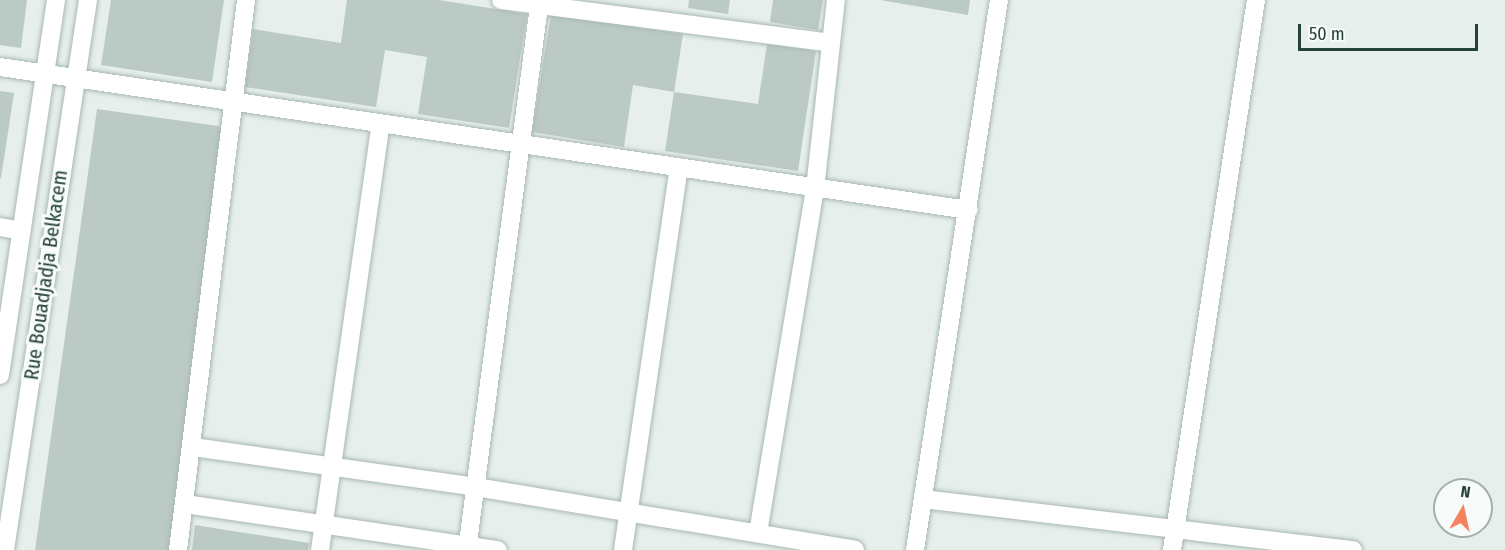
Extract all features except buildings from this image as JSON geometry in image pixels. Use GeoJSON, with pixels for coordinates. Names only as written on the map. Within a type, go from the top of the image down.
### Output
{"type":"FeatureCollection","features":[{"type":"Feature","properties":{"kind":"street","name":"Rue Bouadjadja Belkacem"},"geometry":{"type":"LineString","coordinates":[[0,375],[56,0]]}},
{"type":"Feature","properties":{"kind":"street","name":"Rue Bouadjadja Belkacem"},"geometry":{"type":"LineString","coordinates":[[5,550],[88,0]]}},
{"type":"Feature","properties":{"kind":"street"},"geometry":{"type":"LineString","coordinates":[[178,550],[236,102],[246,0]]}},
{"type":"Feature","properties":{"kind":"street"},"geometry":{"type":"LineString","coordinates":[[501,0],[830,43]]}},
{"type":"Feature","properties":{"kind":"street"},"geometry":{"type":"LineString","coordinates":[[758,533],[815,189],[836,0]]}},
{"type":"Feature","properties":{"kind":"street"},"geometry":{"type":"LineString","coordinates":[[915,550],[999,0]]}},
{"type":"Feature","properties":{"kind":"street"},"geometry":{"type":"LineString","coordinates":[[1172,550],[1256,0]]}},
{"type":"Feature","properties":{"kind":"street"},"geometry":{"type":"LineString","coordinates":[[467,548],[539,6]]}},
{"type":"Feature","properties":{"kind":"street"},"geometry":{"type":"LineString","coordinates":[[0,67],[522,146],[968,210]]}},
{"type":"Feature","properties":{"kind":"street"},"geometry":{"type":"LineString","coordinates":[[320,550],[381,124]]}},
{"type":"Feature","properties":{"kind":"street"},"geometry":{"type":"LineString","coordinates":[[623,550],[679,167]]}},
{"type":"Feature","properties":{"kind":"street"},"geometry":{"type":"LineString","coordinates":[[0,227],[22,231]]}},
{"type":"Feature","properties":{"kind":"street"},"geometry":{"type":"LineString","coordinates":[[193,447],[476,487],[855,550]]}},
{"type":"Feature","properties":{"kind":"street"},"geometry":{"type":"LineString","coordinates":[[923,500],[1353,550]]}},
{"type":"Feature","properties":{"kind":"street"},"geometry":{"type":"LineString","coordinates":[[185,504],[467,548],[498,550]]}}]}
